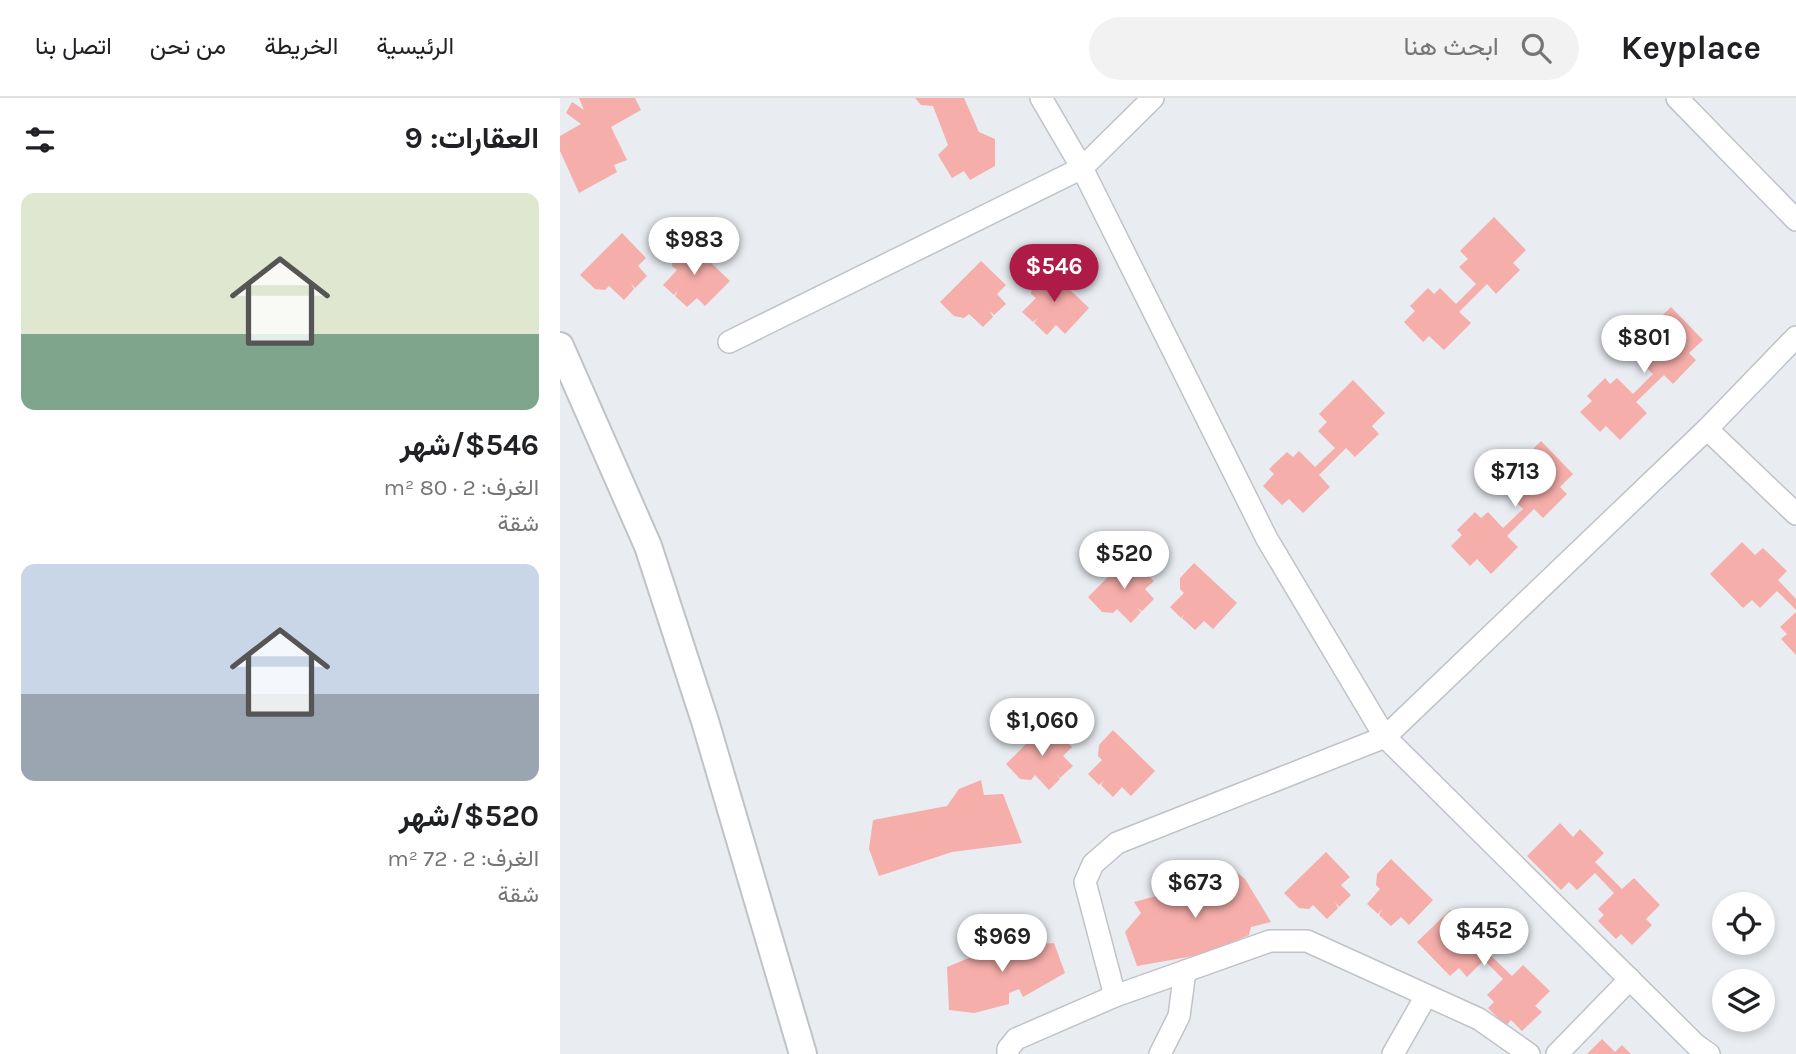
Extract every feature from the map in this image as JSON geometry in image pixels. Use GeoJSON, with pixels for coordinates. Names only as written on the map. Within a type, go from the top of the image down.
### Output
{"type":"FeatureCollection","features":[{"type":"Feature","properties":{"kind":"street"},"geometry":{"type":"LineString","coordinates":[[1041,98],[1082,168],[1267,539],[1385,737],[1696,1045],[1709,1054]]}},
{"type":"Feature","properties":{"kind":"street"},"geometry":{"type":"LineString","coordinates":[[729,342],[1082,168],[1153,98]]}},
{"type":"Feature","properties":{"kind":"street"},"geometry":{"type":"LineString","coordinates":[[1676,98],[1796,220]]}},
{"type":"Feature","properties":{"kind":"street"},"geometry":{"type":"LineString","coordinates":[[1115,996],[1085,882],[1093,864],[1117,843],[1385,737],[1707,429],[1796,337]]}},
{"type":"Feature","properties":{"kind":"street"},"geometry":{"type":"LineString","coordinates":[[560,346],[648,546],[705,721],[803,1054]]}},
{"type":"Feature","properties":{"kind":"street"},"geometry":{"type":"LineString","coordinates":[[1707,429],[1796,514]]}},
{"type":"Feature","properties":{"kind":"street"},"geometry":{"type":"LineString","coordinates":[[1008,1054],[1008,1049],[1016,1040],[1115,996],[1270,942],[1307,940],[1479,1019],[1530,1054]]}},
{"type":"Feature","properties":{"kind":"street"},"geometry":{"type":"LineString","coordinates":[[1160,1054],[1179,1016],[1185,971]]}},
{"type":"Feature","properties":{"kind":"street"},"geometry":{"type":"LineString","coordinates":[[1557,1054],[1630,979]]}},
{"type":"Feature","properties":{"kind":"street"},"geometry":{"type":"LineString","coordinates":[[1393,1054],[1426,996]]}},
{"type":"Feature","properties":{"kind":"building"},"geometry":{"type":"Polygon","coordinates":[[[579,98],[635,98],[641,110],[611,127],[627,160],[614,165],[617,172],[579,193],[560,151],[560,136],[581,124],[566,113],[572,102],[584,110],[579,98]]]}},
{"type":"Feature","properties":{"kind":"building"},"geometry":{"type":"Polygon","coordinates":[[[915,98],[964,98],[979,132],[995,139],[995,166],[970,180],[964,171],[952,178],[938,155],[948,145],[933,106],[921,105],[915,98]]]}},
{"type":"Feature","properties":{"kind":"building"},"geometry":{"type":"Polygon","coordinates":[[[1494,217],[1526,250],[1513,263],[1520,270],[1496,294],[1487,284],[1459,312],[1471,323],[1444,350],[1429,336],[1423,342],[1404,322],[1415,311],[1410,306],[1428,288],[1434,294],[1440,288],[1456,304],[1476,284],[1459,267],[1468,259],[1460,251],[1494,217]]]}},
{"type":"Feature","properties":{"kind":"building"},"geometry":{"type":"Polygon","coordinates":[[[622,233],[646,258],[638,266],[647,276],[635,288],[631,283],[634,289],[624,300],[609,286],[605,290],[595,289],[580,275],[622,233]]]}},
{"type":"Feature","properties":{"kind":"building"},"geometry":{"type":"Polygon","coordinates":[[[687,240],[730,281],[705,306],[697,298],[687,307],[675,296],[678,290],[674,295],[663,285],[677,270],[672,266],[673,255],[687,240]]]}},
{"type":"Feature","properties":{"kind":"building"},"geometry":{"type":"Polygon","coordinates":[[[981,261],[1006,285],[997,294],[1006,304],[994,315],[990,311],[993,317],[983,327],[969,314],[964,318],[954,316],[940,302],[981,261]]]}},
{"type":"Feature","properties":{"kind":"building"},"geometry":{"type":"Polygon","coordinates":[[[1047,268],[1089,308],[1065,334],[1056,325],[1047,335],[1034,323],[1038,318],[1033,322],[1022,312],[1036,298],[1031,294],[1032,283],[1047,268]]]}},
{"type":"Feature","properties":{"kind":"building"},"geometry":{"type":"Polygon","coordinates":[[[1671,307],[1703,340],[1689,353],[1696,360],[1673,384],[1664,375],[1636,402],[1647,413],[1620,440],[1606,426],[1600,432],[1580,412],[1592,401],[1587,396],[1605,378],[1610,384],[1617,378],[1633,394],[1653,374],[1636,357],[1645,349],[1636,341],[1671,307]]]}},
{"type":"Feature","properties":{"kind":"building"},"geometry":{"type":"Polygon","coordinates":[[[1353,380],[1385,413],[1372,426],[1379,434],[1355,457],[1346,448],[1319,475],[1330,487],[1303,513],[1289,499],[1282,505],[1263,486],[1274,474],[1269,469],[1287,452],[1293,457],[1299,451],[1315,467],[1335,448],[1318,431],[1327,422],[1319,414],[1353,380]]]}},
{"type":"Feature","properties":{"kind":"building"},"geometry":{"type":"Polygon","coordinates":[[[1541,441],[1573,474],[1560,487],[1567,494],[1543,518],[1534,509],[1507,536],[1518,547],[1491,574],[1477,559],[1470,566],[1451,546],[1462,535],[1457,530],[1475,512],[1481,518],[1488,512],[1503,528],[1523,509],[1506,491],[1515,483],[1507,475],[1541,441]]]}},
{"type":"Feature","properties":{"kind":"building"},"geometry":{"type":"Polygon","coordinates":[[[1742,542],[1755,555],[1763,548],[1787,571],[1778,580],[1796,599],[1796,610],[1777,591],[1760,608],[1752,600],[1743,608],[1710,574],[1742,542]]]}},
{"type":"Feature","properties":{"kind":"building"},"geometry":{"type":"Polygon","coordinates":[[[1129,556],[1154,581],[1145,589],[1154,599],[1142,611],[1137,608],[1141,612],[1131,623],[1117,609],[1113,613],[1102,612],[1088,597],[1129,556]]]}},
{"type":"Feature","properties":{"kind":"building"},"geometry":{"type":"Polygon","coordinates":[[[1194,563],[1237,603],[1213,629],[1204,621],[1195,630],[1182,618],[1185,613],[1181,618],[1170,607],[1184,593],[1180,589],[1180,578],[1194,563]]]}},
{"type":"Feature","properties":{"kind":"building"},"geometry":{"type":"Polygon","coordinates":[[[1796,612],[1796,655],[1781,639],[1787,634],[1780,627],[1796,612]]]}},
{"type":"Feature","properties":{"kind":"building"},"geometry":{"type":"Polygon","coordinates":[[[1047,723],[1072,747],[1063,756],[1073,766],[1060,778],[1056,773],[1060,779],[1049,790],[1035,775],[1031,780],[1020,779],[1006,764],[1047,723]]]}},
{"type":"Feature","properties":{"kind":"building"},"geometry":{"type":"Polygon","coordinates":[[[1113,730],[1155,771],[1131,796],[1122,787],[1113,797],[1101,785],[1104,780],[1099,785],[1088,774],[1102,760],[1098,756],[1099,745],[1113,730]]]}},
{"type":"Feature","properties":{"kind":"building"},"geometry":{"type":"Polygon","coordinates":[[[981,780],[984,795],[1003,794],[1022,843],[952,852],[879,876],[869,849],[873,820],[947,806],[959,789],[981,780]]]}},
{"type":"Feature","properties":{"kind":"building"},"geometry":{"type":"Polygon","coordinates":[[[1560,823],[1573,837],[1580,829],[1604,853],[1595,862],[1622,889],[1634,878],[1660,905],[1646,919],[1652,925],[1632,945],[1621,934],[1616,939],[1598,921],[1604,915],[1598,909],[1614,893],[1595,873],[1577,890],[1569,882],[1561,890],[1527,856],[1560,823]]]}},
{"type":"Feature","properties":{"kind":"building"},"geometry":{"type":"Polygon","coordinates":[[[1326,852],[1350,877],[1341,885],[1351,895],[1339,907],[1335,902],[1338,908],[1327,919],[1313,905],[1309,909],[1299,908],[1284,893],[1326,852]]]}},
{"type":"Feature","properties":{"kind":"building"},"geometry":{"type":"Polygon","coordinates":[[[1391,859],[1433,900],[1409,925],[1401,917],[1391,926],[1379,915],[1382,909],[1378,914],[1367,904],[1380,889],[1376,885],[1377,874],[1391,859]]]}},
{"type":"Feature","properties":{"kind":"building"},"geometry":{"type":"Polygon","coordinates":[[[1234,870],[1245,879],[1271,922],[1251,927],[1249,935],[1205,954],[1137,966],[1125,932],[1141,913],[1134,902],[1182,889],[1234,870]]]}},
{"type":"Feature","properties":{"kind":"building"},"geometry":{"type":"Polygon","coordinates":[[[1450,910],[1463,923],[1470,916],[1494,940],[1484,949],[1512,976],[1523,965],[1550,991],[1535,1006],[1542,1012],[1522,1031],[1511,1020],[1506,1026],[1488,1008],[1494,1002],[1487,995],[1503,979],[1484,960],[1467,977],[1459,968],[1450,976],[1417,942],[1450,910]]]}},
{"type":"Feature","properties":{"kind":"building"},"geometry":{"type":"Polygon","coordinates":[[[1037,930],[1040,944],[1054,943],[1065,973],[1023,997],[1019,989],[1009,993],[1009,1004],[974,1013],[949,1010],[947,967],[1037,930]]]}},
{"type":"Feature","properties":{"kind":"building"},"geometry":{"type":"Polygon","coordinates":[[[1602,1039],[1615,1052],[1622,1045],[1631,1054],[1587,1054],[1602,1039]]]}}]}
